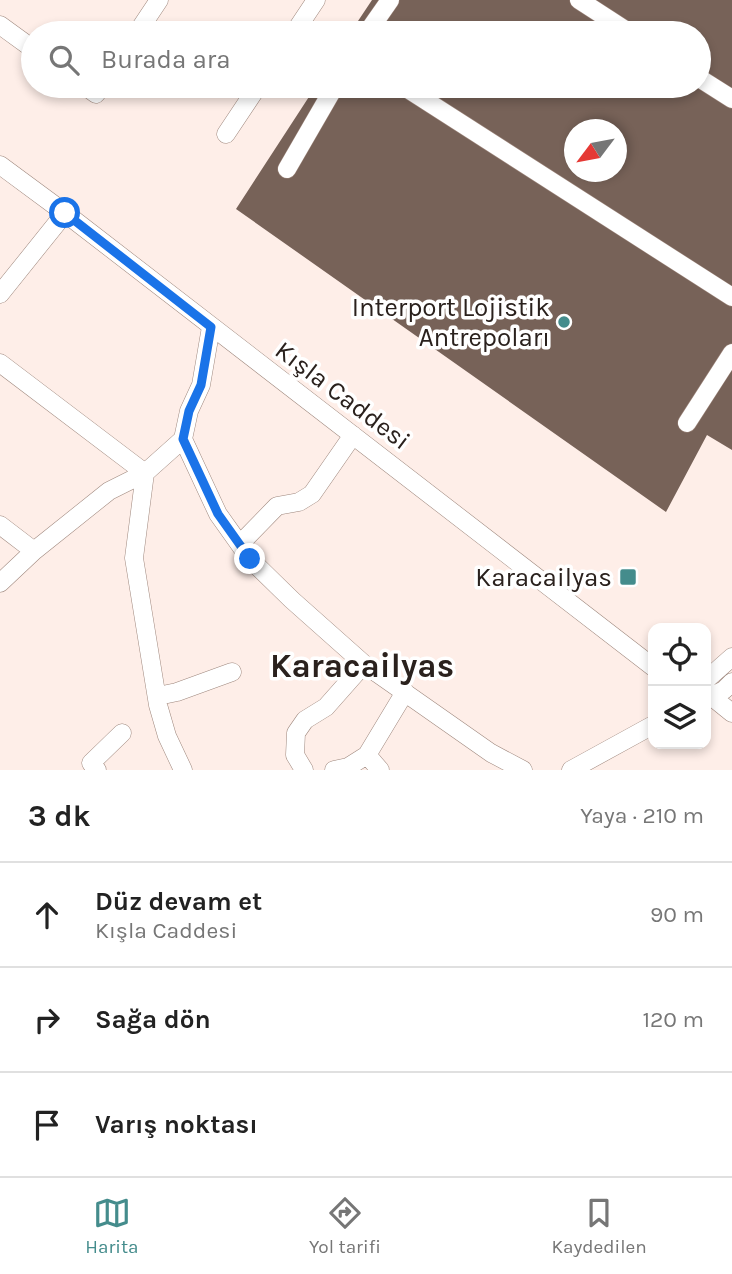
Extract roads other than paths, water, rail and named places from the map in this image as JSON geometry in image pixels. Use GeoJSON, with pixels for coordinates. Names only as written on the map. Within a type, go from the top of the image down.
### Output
{"type":"FeatureCollection","features":[{"type":"Feature","properties":{"kind":"street"},"geometry":{"type":"LineString","coordinates":[[145,21],[159,0]]}},
{"type":"Feature","properties":{"kind":"street"},"geometry":{"type":"LineString","coordinates":[[302,21],[316,0]]}},
{"type":"Feature","properties":{"kind":"street"},"geometry":{"type":"LineString","coordinates":[[375,21],[390,0]]}},
{"type":"Feature","properties":{"kind":"street"},"geometry":{"type":"LineString","coordinates":[[579,0],[611,21]]}},
{"type":"Feature","properties":{"kind":"street"},"geometry":{"type":"LineString","coordinates":[[0,25],[21,40]]}},
{"type":"Feature","properties":{"kind":"street"},"geometry":{"type":"LineString","coordinates":[[711,86],[732,99]]}},
{"type":"Feature","properties":{"kind":"street"},"geometry":{"type":"LineString","coordinates":[[226,134],[250,98]]}},
{"type":"Feature","properties":{"kind":"street"},"geometry":{"type":"LineString","coordinates":[[287,169],[328,98]]}},
{"type":"Feature","properties":{"kind":"street"},"geometry":{"type":"LineString","coordinates":[[422,98],[732,297]]}},
{"type":"Feature","properties":{"kind":"street","name":"Kışla Caddesi"},"geometry":{"type":"LineString","coordinates":[[0,165],[648,663]]}},
{"type":"Feature","properties":{"kind":"street"},"geometry":{"type":"LineString","coordinates":[[0,294],[65,213]]}},
{"type":"Feature","properties":{"kind":"street"},"geometry":{"type":"LineString","coordinates":[[0,583],[34,551],[109,491],[145,473],[183,439],[189,411],[201,385],[211,327]]}},
{"type":"Feature","properties":{"kind":"street"},"geometry":{"type":"LineString","coordinates":[[687,423],[732,354]]}},
{"type":"Feature","properties":{"kind":"street"},"geometry":{"type":"LineString","coordinates":[[0,363],[145,473]]}},
{"type":"Feature","properties":{"kind":"street"},"geometry":{"type":"LineString","coordinates":[[240,544],[277,506],[299,502],[312,494],[353,435]]}},
{"type":"Feature","properties":{"kind":"street"},"geometry":{"type":"LineString","coordinates":[[183,439],[218,514],[250,559],[292,600],[364,664],[491,753],[523,770]]}},
{"type":"Feature","properties":{"kind":"street"},"geometry":{"type":"LineString","coordinates":[[145,473],[134,558],[167,736],[183,770]]}},
{"type":"Feature","properties":{"kind":"street"},"geometry":{"type":"LineString","coordinates":[[0,526],[34,551]]}},
{"type":"Feature","properties":{"kind":"street"},"geometry":{"type":"LineString","coordinates":[[711,687],[732,657]]}},
{"type":"Feature","properties":{"kind":"street"},"geometry":{"type":"LineString","coordinates":[[304,770],[295,755],[296,733],[305,720],[326,707],[364,664]]}},
{"type":"Feature","properties":{"kind":"street"},"geometry":{"type":"LineString","coordinates":[[158,696],[232,672]]}},
{"type":"Feature","properties":{"kind":"street"},"geometry":{"type":"LineString","coordinates":[[711,692],[724,690],[732,682]]}},
{"type":"Feature","properties":{"kind":"street"},"geometry":{"type":"LineString","coordinates":[[334,770],[348,767],[367,755],[405,692]]}},
{"type":"Feature","properties":{"kind":"street"},"geometry":{"type":"LineString","coordinates":[[711,696],[732,713]]}},
{"type":"Feature","properties":{"kind":"street"},"geometry":{"type":"LineString","coordinates":[[571,770],[648,727]]}},
{"type":"Feature","properties":{"kind":"street"},"geometry":{"type":"LineString","coordinates":[[97,770],[91,763],[122,733]]}},
{"type":"Feature","properties":{"kind":"street"},"geometry":{"type":"LineString","coordinates":[[367,755],[380,770]]}},
{"type":"Feature","properties":{"kind":"place","name":"Interport Lojistik Antrepoları"},"geometry":{"type":"Point","coordinates":[564,322]}},
{"type":"Feature","properties":{"kind":"place","name":"Karacailyas"},"geometry":{"type":"Point","coordinates":[628,577]}},
{"type":"Feature","properties":{"kind":"district","name":"Karacailyas"},"geometry":{"type":"Point","coordinates":[362,665]}}]}
